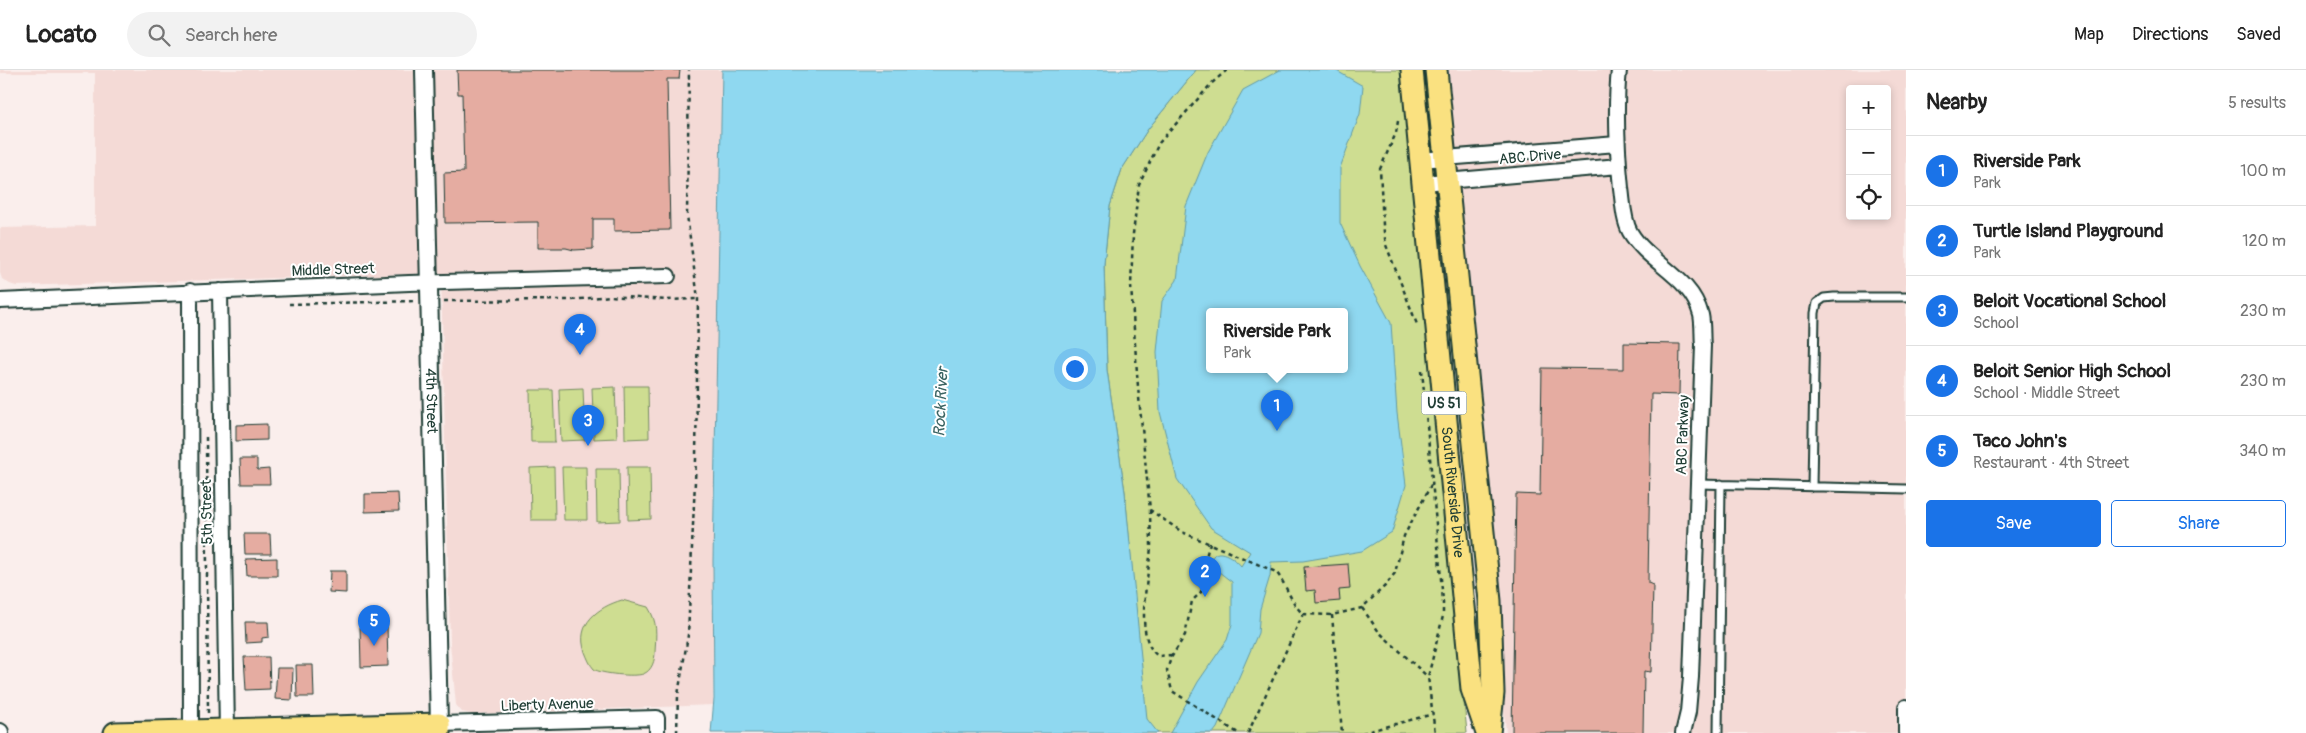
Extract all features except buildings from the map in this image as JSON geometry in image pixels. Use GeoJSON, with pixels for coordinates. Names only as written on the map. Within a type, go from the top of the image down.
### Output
{"type":"FeatureCollection","features":[{"type":"Feature","properties":{"kind":"main road","name":"South Riverside Drive"},"geometry":{"type":"LineString","coordinates":[[1412,70],[1472,689],[1475,703],[1488,733]]}},
{"type":"Feature","properties":{"kind":"main road","name":"South Riverside Drive"},"geometry":{"type":"LineString","coordinates":[[1436,70],[1490,601],[1493,693],[1488,733]]}},
{"type":"Feature","properties":{"kind":"main road"},"geometry":{"type":"LineString","coordinates":[[115,733],[439,729]]}},
{"type":"Feature","properties":{"kind":"street","name":"4th Street"},"geometry":{"type":"LineString","coordinates":[[424,70],[439,729]]}},
{"type":"Feature","properties":{"kind":"street"},"geometry":{"type":"LineString","coordinates":[[1619,70],[1617,99],[1619,166]]}},
{"type":"Feature","properties":{"kind":"street","name":"ABC Drive"},"geometry":{"type":"LineString","coordinates":[[1420,160],[1617,144]]}},
{"type":"Feature","properties":{"kind":"street","name":"ABC Drive"},"geometry":{"type":"LineString","coordinates":[[1423,183],[1619,166]]}},
{"type":"Feature","properties":{"kind":"street","name":"ABC Parkway"},"geometry":{"type":"LineString","coordinates":[[1619,166],[1624,213],[1630,232],[1645,250],[1688,287],[1701,314],[1703,345],[1691,677],[1688,712],[1683,733]]}},
{"type":"Feature","properties":{"kind":"street","name":"Middle Street"},"geometry":{"type":"LineString","coordinates":[[0,300],[190,291],[668,276]]}},
{"type":"Feature","properties":{"kind":"street","name":"5th Street"},"geometry":{"type":"LineString","coordinates":[[190,291],[209,732]]}},
{"type":"Feature","properties":{"kind":"street","name":"5th Street"},"geometry":{"type":"LineString","coordinates":[[209,732],[220,291]]}},
{"type":"Feature","properties":{"kind":"street"},"geometry":{"type":"LineString","coordinates":[[1906,707],[1906,733]]}},
{"type":"Feature","properties":{"kind":"street","name":"Liberty Avenue"},"geometry":{"type":"LineString","coordinates":[[439,729],[657,718],[657,733]]}},
{"type":"Feature","properties":{"kind":"lane"},"geometry":{"type":"LineString","coordinates":[[1812,487],[1815,312],[1817,303],[1824,298],[1834,297],[1906,297]]}},
{"type":"Feature","properties":{"kind":"lane"},"geometry":{"type":"LineString","coordinates":[[1698,484],[1906,490]]}},
{"type":"Feature","properties":{"kind":"lane"},"geometry":{"type":"LineString","coordinates":[[1718,733],[1721,484]]}},
{"type":"Feature","properties":{"kind":"path"},"geometry":{"type":"LineString","coordinates":[[677,733],[678,694],[688,635],[696,459],[698,299],[687,214],[689,70]]}},
{"type":"Feature","properties":{"kind":"path"},"geometry":{"type":"LineString","coordinates":[[1174,654],[1158,656],[1153,652],[1146,636],[1144,614],[1151,545],[1150,510],[1138,388],[1131,286],[1133,234],[1139,185],[1159,144],[1212,84],[1227,70]]}},
{"type":"Feature","properties":{"kind":"path"},"geometry":{"type":"LineString","coordinates":[[1398,113],[1396,133],[1380,169],[1382,216],[1386,245],[1415,319],[1419,336]]}},
{"type":"Feature","properties":{"kind":"path"},"geometry":{"type":"LineString","coordinates":[[1422,369],[1442,616],[1428,677],[1435,733]]}},
{"type":"Feature","properties":{"kind":"path"},"geometry":{"type":"LineString","coordinates":[[206,432],[209,732]]}},
{"type":"Feature","properties":{"kind":"path"},"geometry":{"type":"LineString","coordinates":[[1150,510],[1182,532],[1276,572],[1282,579],[1295,606],[1303,614],[1332,615],[1362,608],[1385,586],[1395,573],[1404,536],[1432,482]]}},
{"type":"Feature","properties":{"kind":"path"},"geometry":{"type":"LineString","coordinates":[[1210,543],[1205,582],[1200,592],[1192,601],[1185,635],[1174,654],[1168,670],[1172,691],[1238,733]]}},
{"type":"Feature","properties":{"kind":"path"},"geometry":{"type":"LineString","coordinates":[[1362,608],[1379,632],[1428,677]]}},
{"type":"Feature","properties":{"kind":"path"},"geometry":{"type":"LineString","coordinates":[[1248,733],[1303,614]]}},
{"type":"Feature","properties":{"kind":"path"},"geometry":{"type":"LineString","coordinates":[[1332,615],[1342,733]]}},
{"type":"Feature","properties":{"kind":"path"},"geometry":{"type":"LineString","coordinates":[[1362,733],[1433,714]]}},
{"type":"Feature","properties":{"kind":"shaded area"},"geometry":{"type":"Polygon","coordinates":[[[0,70],[722,70],[713,561],[713,705],[472,714],[462,712],[456,705],[450,643],[441,273],[16,286],[10,284],[2,279],[0,273],[0,228],[95,226],[95,73],[0,73],[0,70]]]}},
{"type":"Feature","properties":{"kind":"shaded area"},"geometry":{"type":"Polygon","coordinates":[[[1446,70],[1906,70],[1906,733],[1506,733],[1474,353],[1446,70]]]}},
{"type":"Feature","properties":{"kind":"green space"},"geometry":{"type":"Polygon","coordinates":[[[1196,70],[1403,70],[1467,733],[1147,733],[1125,492],[1107,370],[1104,264],[1110,206],[1122,169],[1148,129],[1196,70]]]}},
{"type":"Feature","properties":{"kind":"green space"},"geometry":{"type":"Polygon","coordinates":[[[624,386],[648,386],[649,438],[625,439],[624,386]]]}},
{"type":"Feature","properties":{"kind":"green space"},"geometry":{"type":"Polygon","coordinates":[[[615,387],[617,438],[594,439],[592,388],[615,387]]]}},
{"type":"Feature","properties":{"kind":"green space"},"geometry":{"type":"Polygon","coordinates":[[[583,388],[585,440],[561,441],[559,389],[583,388]]]}},
{"type":"Feature","properties":{"kind":"green space"},"geometry":{"type":"Polygon","coordinates":[[[530,390],[553,390],[555,442],[531,442],[530,390]]]}},
{"type":"Feature","properties":{"kind":"green space"},"geometry":{"type":"Polygon","coordinates":[[[554,467],[555,520],[531,520],[530,468],[554,467]]]}},
{"type":"Feature","properties":{"kind":"green space"},"geometry":{"type":"Polygon","coordinates":[[[562,467],[586,467],[587,520],[564,520],[562,467]]]}},
{"type":"Feature","properties":{"kind":"green space"},"geometry":{"type":"Polygon","coordinates":[[[627,467],[650,467],[651,519],[628,520],[627,467]]]}},
{"type":"Feature","properties":{"kind":"green space"},"geometry":{"type":"Polygon","coordinates":[[[596,469],[619,469],[620,521],[597,522],[596,469]]]}},
{"type":"Feature","properties":{"kind":"green space"},"geometry":{"type":"Polygon","coordinates":[[[622,600],[648,607],[655,623],[654,658],[651,668],[643,674],[610,674],[598,671],[591,665],[585,652],[583,633],[586,625],[597,612],[622,600]]]}},
{"type":"Feature","properties":{"kind":"water","name":"Rock River"},"geometry":{"type":"Polygon","coordinates":[[[722,70],[1196,70],[1148,129],[1122,169],[1110,206],[1104,264],[1107,370],[1125,492],[1147,719],[1158,733],[711,733],[714,699],[713,561],[722,70]]]}},
{"type":"Feature","properties":{"kind":"water"},"geometry":{"type":"Polygon","coordinates":[[[1280,70],[1335,70],[1363,86],[1360,114],[1340,168],[1340,223],[1360,266],[1391,323],[1397,413],[1406,485],[1392,532],[1362,551],[1303,561],[1271,562],[1270,576],[1260,609],[1258,633],[1217,728],[1213,733],[1170,733],[1198,682],[1227,640],[1232,624],[1232,582],[1210,565],[1212,558],[1215,554],[1219,553],[1228,555],[1241,566],[1250,552],[1211,528],[1177,479],[1160,412],[1157,352],[1162,301],[1177,280],[1186,206],[1208,152],[1243,90],[1280,70]]]}},
{"type":"Feature","properties":{"kind":"place","name":"Beloit Senior High School"},"geometry":{"type":"Point","coordinates":[580,355]}},
{"type":"Feature","properties":{"kind":"place","name":"Riverside Park"},"geometry":{"type":"Point","coordinates":[1277,431]}},
{"type":"Feature","properties":{"kind":"place","name":"Beloit Vocational School"},"geometry":{"type":"Point","coordinates":[588,446]}},
{"type":"Feature","properties":{"kind":"place","name":"Turtle Island Playground"},"geometry":{"type":"Point","coordinates":[1205,597]}},
{"type":"Feature","properties":{"kind":"place","name":"Taco John's"},"geometry":{"type":"Point","coordinates":[374,646]}}]}
